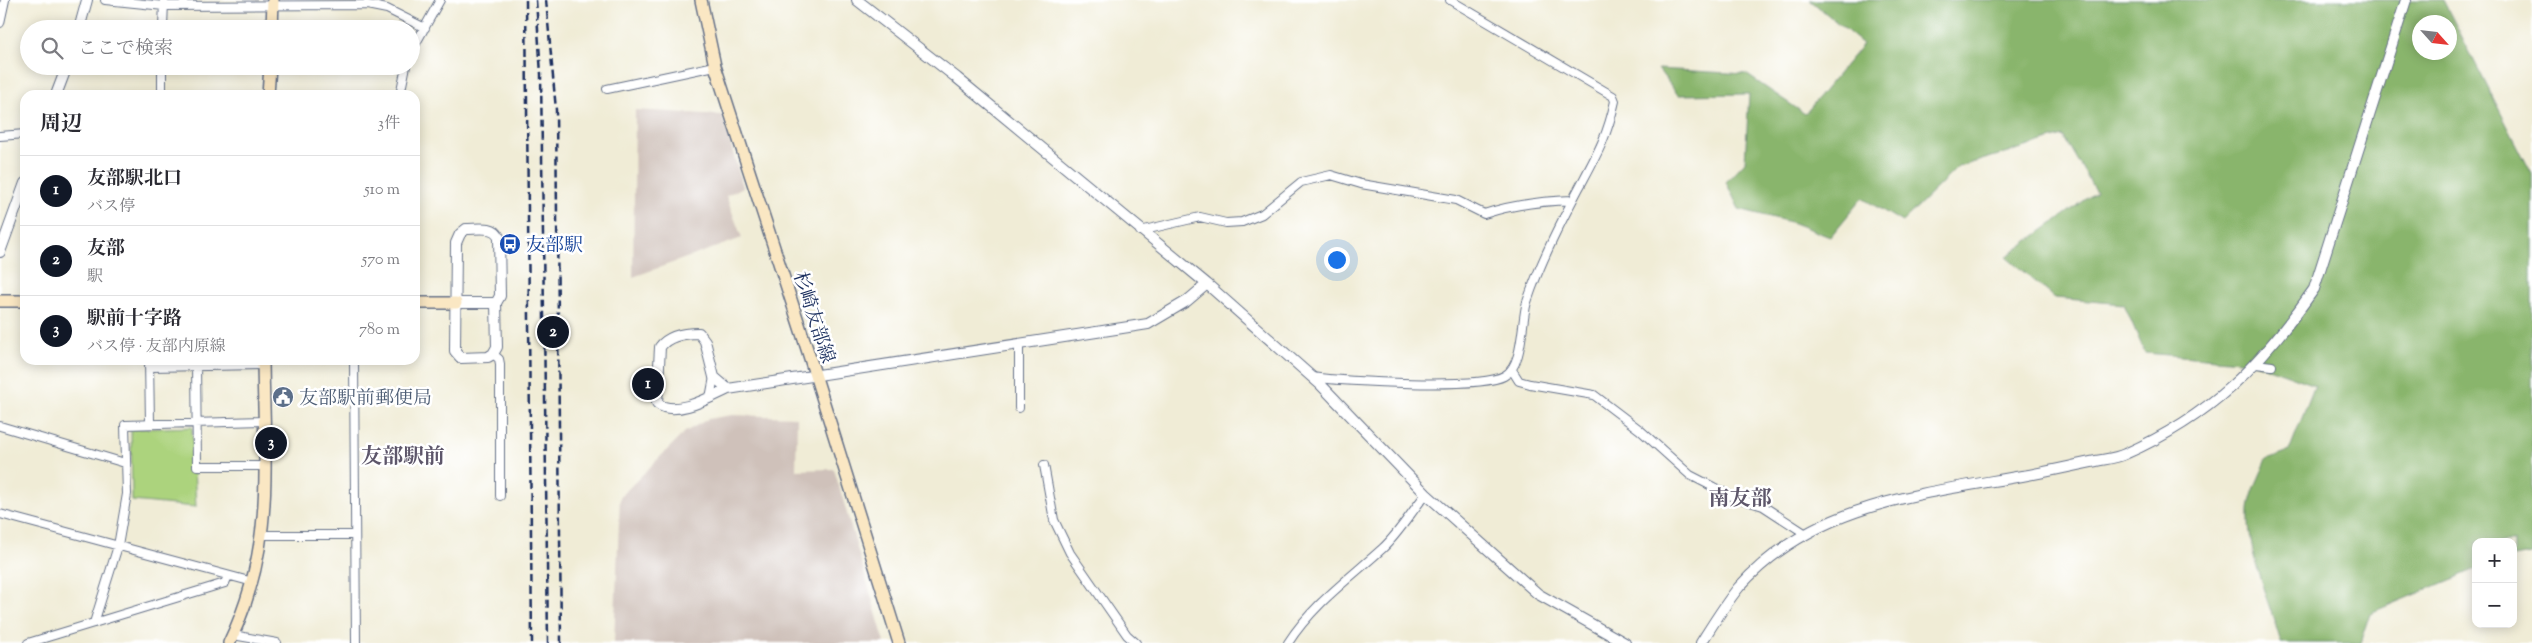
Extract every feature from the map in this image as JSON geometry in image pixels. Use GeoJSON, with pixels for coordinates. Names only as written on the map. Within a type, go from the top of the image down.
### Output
{"type":"FeatureCollection","features":[{"type":"Feature","properties":{"kind":"main road","name":"杉崎友部線"},"geometry":{"type":"LineString","coordinates":[[701,0],[715,66],[899,643]]}},
{"type":"Feature","properties":{"kind":"main road"},"geometry":{"type":"LineString","coordinates":[[272,20],[273,3]]}},
{"type":"Feature","properties":{"kind":"main road"},"geometry":{"type":"LineString","coordinates":[[268,90],[269,75]]}},
{"type":"Feature","properties":{"kind":"main road"},"geometry":{"type":"LineString","coordinates":[[0,301],[20,302]]}},
{"type":"Feature","properties":{"kind":"main road"},"geometry":{"type":"LineString","coordinates":[[420,303],[456,303]]}},
{"type":"Feature","properties":{"kind":"main road"},"geometry":{"type":"LineString","coordinates":[[231,639],[253,582],[263,535],[265,466],[263,365]]}},
{"type":"Feature","properties":{"kind":"street"},"geometry":{"type":"LineString","coordinates":[[0,23],[5,0]]}},
{"type":"Feature","properties":{"kind":"street"},"geometry":{"type":"LineString","coordinates":[[81,20],[87,0]]}},
{"type":"Feature","properties":{"kind":"street"},"geometry":{"type":"LineString","coordinates":[[105,0],[164,3],[354,3],[387,9],[408,20]]}},
{"type":"Feature","properties":{"kind":"street"},"geometry":{"type":"LineString","coordinates":[[420,35],[440,0]]}},
{"type":"Feature","properties":{"kind":"street"},"geometry":{"type":"LineString","coordinates":[[857,0],[957,78],[1206,284],[1311,377],[1426,494],[1538,594],[1625,643]]}},
{"type":"Feature","properties":{"kind":"street"},"geometry":{"type":"LineString","coordinates":[[1311,377],[1393,382],[1479,382],[1503,377],[1512,370],[1518,355],[1527,304],[1572,200],[1604,142],[1615,101],[1613,96],[1450,0]]}},
{"type":"Feature","properties":{"kind":"street"},"geometry":{"type":"LineString","coordinates":[[1700,643],[1740,587],[1769,559],[1806,534],[1844,514],[1894,499],[2051,471],[2124,455],[2172,430],[2212,404],[2256,364],[2290,324],[2314,290],[2406,0]]}},
{"type":"Feature","properties":{"kind":"street"},"geometry":{"type":"LineString","coordinates":[[163,20],[164,3]]}},
{"type":"Feature","properties":{"kind":"street"},"geometry":{"type":"LineString","coordinates":[[420,26],[424,28]]}},
{"type":"Feature","properties":{"kind":"street"},"geometry":{"type":"LineString","coordinates":[[607,89],[715,66]]}},
{"type":"Feature","properties":{"kind":"street"},"geometry":{"type":"LineString","coordinates":[[58,90],[64,75]]}},
{"type":"Feature","properties":{"kind":"street"},"geometry":{"type":"LineString","coordinates":[[162,75],[162,90]]}},
{"type":"Feature","properties":{"kind":"street"},"geometry":{"type":"LineString","coordinates":[[401,90],[404,75]]}},
{"type":"Feature","properties":{"kind":"street"},"geometry":{"type":"LineString","coordinates":[[0,136],[20,134]]}},
{"type":"Feature","properties":{"kind":"street"},"geometry":{"type":"LineString","coordinates":[[1140,231],[1200,217],[1226,223],[1242,222],[1262,214],[1302,182],[1331,175],[1361,184],[1456,200],[1484,214],[1508,206],[1540,201],[1572,200]]}},
{"type":"Feature","properties":{"kind":"street"},"geometry":{"type":"LineString","coordinates":[[0,252],[20,197]]}},
{"type":"Feature","properties":{"kind":"street"},"geometry":{"type":"LineString","coordinates":[[466,229],[489,229],[498,234],[500,242],[500,296],[496,303],[497,347],[494,354],[488,357],[461,358],[457,355],[456,303],[457,238],[466,229]]}},
{"type":"Feature","properties":{"kind":"street"},"geometry":{"type":"LineString","coordinates":[[710,398],[714,377],[705,341],[698,333],[674,337],[664,342],[660,347],[657,403],[667,409],[674,409],[710,398],[728,389],[1148,324],[1187,301],[1206,284]]}},
{"type":"Feature","properties":{"kind":"street"},"geometry":{"type":"LineString","coordinates":[[456,303],[496,303]]}},
{"type":"Feature","properties":{"kind":"street"},"geometry":{"type":"LineString","coordinates":[[1019,344],[1019,408]]}},
{"type":"Feature","properties":{"kind":"street"},"geometry":{"type":"LineString","coordinates":[[494,354],[499,359],[500,364],[500,496]]}},
{"type":"Feature","properties":{"kind":"street"},"geometry":{"type":"LineString","coordinates":[[2256,364],[2272,366]]}},
{"type":"Feature","properties":{"kind":"street"},"geometry":{"type":"LineString","coordinates":[[149,365],[150,424]]}},
{"type":"Feature","properties":{"kind":"street"},"geometry":{"type":"LineString","coordinates":[[196,365],[196,466],[265,466]]}},
{"type":"Feature","properties":{"kind":"street"},"geometry":{"type":"LineString","coordinates":[[354,365],[356,643]]}},
{"type":"Feature","properties":{"kind":"street"},"geometry":{"type":"LineString","coordinates":[[1512,370],[1519,381],[1594,395],[1640,430],[1690,475],[1731,496],[1764,506],[1806,534]]}},
{"type":"Feature","properties":{"kind":"street"},"geometry":{"type":"LineString","coordinates":[[714,377],[728,389]]}},
{"type":"Feature","properties":{"kind":"street"},"geometry":{"type":"LineString","coordinates":[[94,623],[118,546],[128,494],[125,463],[125,425],[264,421]]}},
{"type":"Feature","properties":{"kind":"street"},"geometry":{"type":"LineString","coordinates":[[0,426],[125,463]]}},
{"type":"Feature","properties":{"kind":"street"},"geometry":{"type":"LineString","coordinates":[[1044,465],[1054,520],[1070,553],[1126,635],[1136,643]]}},
{"type":"Feature","properties":{"kind":"street"},"geometry":{"type":"LineString","coordinates":[[1288,643],[1296,630],[1334,588],[1384,547],[1426,494]]}},
{"type":"Feature","properties":{"kind":"street"},"geometry":{"type":"LineString","coordinates":[[0,514],[253,582]]}},
{"type":"Feature","properties":{"kind":"street"},"geometry":{"type":"LineString","coordinates":[[263,535],[354,535]]}},
{"type":"Feature","properties":{"kind":"street"},"geometry":{"type":"LineString","coordinates":[[28,643],[49,639],[94,623],[224,583],[228,576]]}},
{"type":"Feature","properties":{"kind":"street"},"geometry":{"type":"LineString","coordinates":[[231,639],[277,643]]}},
{"type":"Feature","properties":{"kind":"shaded area"},"geometry":{"type":"Polygon","coordinates":[[[635,110],[722,115],[743,187],[726,196],[742,238],[633,277],[635,110]]]}},
{"type":"Feature","properties":{"kind":"shaded area"},"geometry":{"type":"Polygon","coordinates":[[[732,415],[797,417],[796,470],[834,469],[885,643],[614,643],[620,497],[685,432],[708,419],[732,415]]]}},
{"type":"Feature","properties":{"kind":"green space"},"geometry":{"type":"Polygon","coordinates":[[[1810,0],[2443,0],[2451,15],[2412,15],[2412,60],[2457,60],[2457,27],[2532,174],[2532,554],[2517,556],[2517,538],[2472,538],[2472,571],[2370,613],[2360,643],[2281,643],[2255,561],[2249,527],[2249,510],[2254,491],[2267,459],[2289,451],[2315,385],[2252,362],[2145,353],[2124,304],[2055,298],[2006,257],[2096,192],[2063,136],[1958,167],[1902,222],[1862,198],[1830,237],[1794,223],[1739,209],[1726,182],[1745,162],[1749,94],[1678,95],[1658,69],[1746,74],[1805,114],[1863,44],[1810,0]]]}},
{"type":"Feature","properties":{"kind":"green space"},"geometry":{"type":"Polygon","coordinates":[[[192,427],[196,507],[132,501],[131,429],[192,427]]]}},
{"type":"Feature","properties":{"kind":"railway"},"geometry":{"type":"LineString","coordinates":[[526,0],[532,643]]}},
{"type":"Feature","properties":{"kind":"railway"},"geometry":{"type":"LineString","coordinates":[[536,0],[541,74],[548,643]]}},
{"type":"Feature","properties":{"kind":"railway"},"geometry":{"type":"LineString","coordinates":[[546,0],[556,110],[561,643]]}},
{"type":"Feature","properties":{"kind":"place","name":"友部駅"},"geometry":{"type":"Point","coordinates":[510,244]}},
{"type":"Feature","properties":{"kind":"place","name":"友部"},"geometry":{"type":"Point","coordinates":[553,332]}},
{"type":"Feature","properties":{"kind":"place","name":"友部駅北口"},"geometry":{"type":"Point","coordinates":[648,384]}},
{"type":"Feature","properties":{"kind":"place","name":"友部駅前郵便局"},"geometry":{"type":"Point","coordinates":[283,397]}},
{"type":"Feature","properties":{"kind":"place","name":"駅前十字路"},"geometry":{"type":"Point","coordinates":[271,443]}},
{"type":"Feature","properties":{"kind":"district","name":"友部駅前"},"geometry":{"type":"Point","coordinates":[403,456]}},
{"type":"Feature","properties":{"kind":"district","name":"南友部"},"geometry":{"type":"Point","coordinates":[1740,498]}}]}
